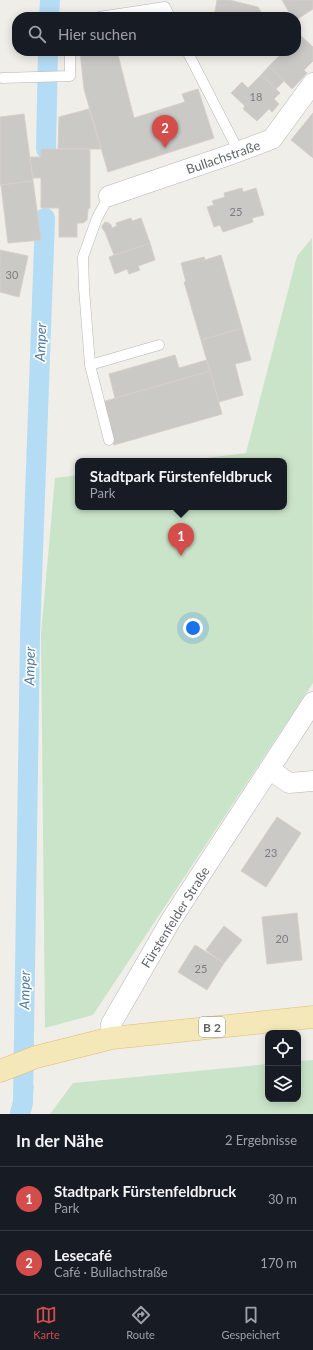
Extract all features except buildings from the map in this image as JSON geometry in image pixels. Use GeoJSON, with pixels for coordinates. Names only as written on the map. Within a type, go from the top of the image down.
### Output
{"type":"FeatureCollection","features":[{"type":"Feature","properties":{"kind":"main road","name":"B 2"},"geometry":{"type":"LineString","coordinates":[[0,1071],[36,1057],[112,1038],[313,1017]]}},
{"type":"Feature","properties":{"kind":"street","name":"Bullachstraße"},"geometry":{"type":"LineString","coordinates":[[109,196],[239,152],[272,139],[313,83]]}},
{"type":"Feature","properties":{"kind":"street","name":"Fürstenfelder Straße"},"geometry":{"type":"LineString","coordinates":[[112,1038],[111,1024],[171,920],[313,702]]}},
{"type":"Feature","properties":{"kind":"street"},"geometry":{"type":"LineString","coordinates":[[269,769],[289,783],[313,781]]}},
{"type":"Feature","properties":{"kind":"lane"},"geometry":{"type":"LineString","coordinates":[[132,12],[165,7],[168,12]]}},
{"type":"Feature","properties":{"kind":"lane"},"geometry":{"type":"LineString","coordinates":[[2,78],[70,76],[70,56]]}},
{"type":"Feature","properties":{"kind":"lane"},"geometry":{"type":"LineString","coordinates":[[190,56],[239,152]]}},
{"type":"Feature","properties":{"kind":"lane"},"geometry":{"type":"LineString","coordinates":[[109,196],[97,218],[83,256],[90,365],[109,440]]}},
{"type":"Feature","properties":{"kind":"lane"},"geometry":{"type":"LineString","coordinates":[[90,365],[158,345]]}},
{"type":"Feature","properties":{"kind":"green space"},"geometry":{"type":"Polygon","coordinates":[[[312,238],[313,683],[93,1015],[45,1028],[41,634],[55,478],[75,475],[75,510],[287,510],[287,458],[207,458],[246,453],[297,256],[312,238]]]}},
{"type":"Feature","properties":{"kind":"green space"},"geometry":{"type":"Polygon","coordinates":[[[313,1060],[313,1114],[50,1114],[73,1083],[265,1064],[265,1102],[301,1102],[301,1061],[313,1060]]]}},
{"type":"Feature","properties":{"kind":"water"},"geometry":{"type":"Polygon","coordinates":[[[34,1085],[30,1114],[10,1114],[15,1093],[34,1085]]]}},
{"type":"Feature","properties":{"kind":"waterway","name":"Amper"},"geometry":{"type":"LineString","coordinates":[[49,12],[50,0]]}},
{"type":"Feature","properties":{"kind":"waterway","name":"Amper"},"geometry":{"type":"LineString","coordinates":[[46,149],[48,56]]}},
{"type":"Feature","properties":{"kind":"waterway","name":"Amper"},"geometry":{"type":"LineString","coordinates":[[20,1114],[23,1103],[30,635],[45,218]]}},
{"type":"Feature","properties":{"kind":"place","name":"Lesecafé"},"geometry":{"type":"Point","coordinates":[165,148]}},
{"type":"Feature","properties":{"kind":"place","name":"Stadtpark Fürstenfeldbruck"},"geometry":{"type":"Point","coordinates":[181,556]}}]}
